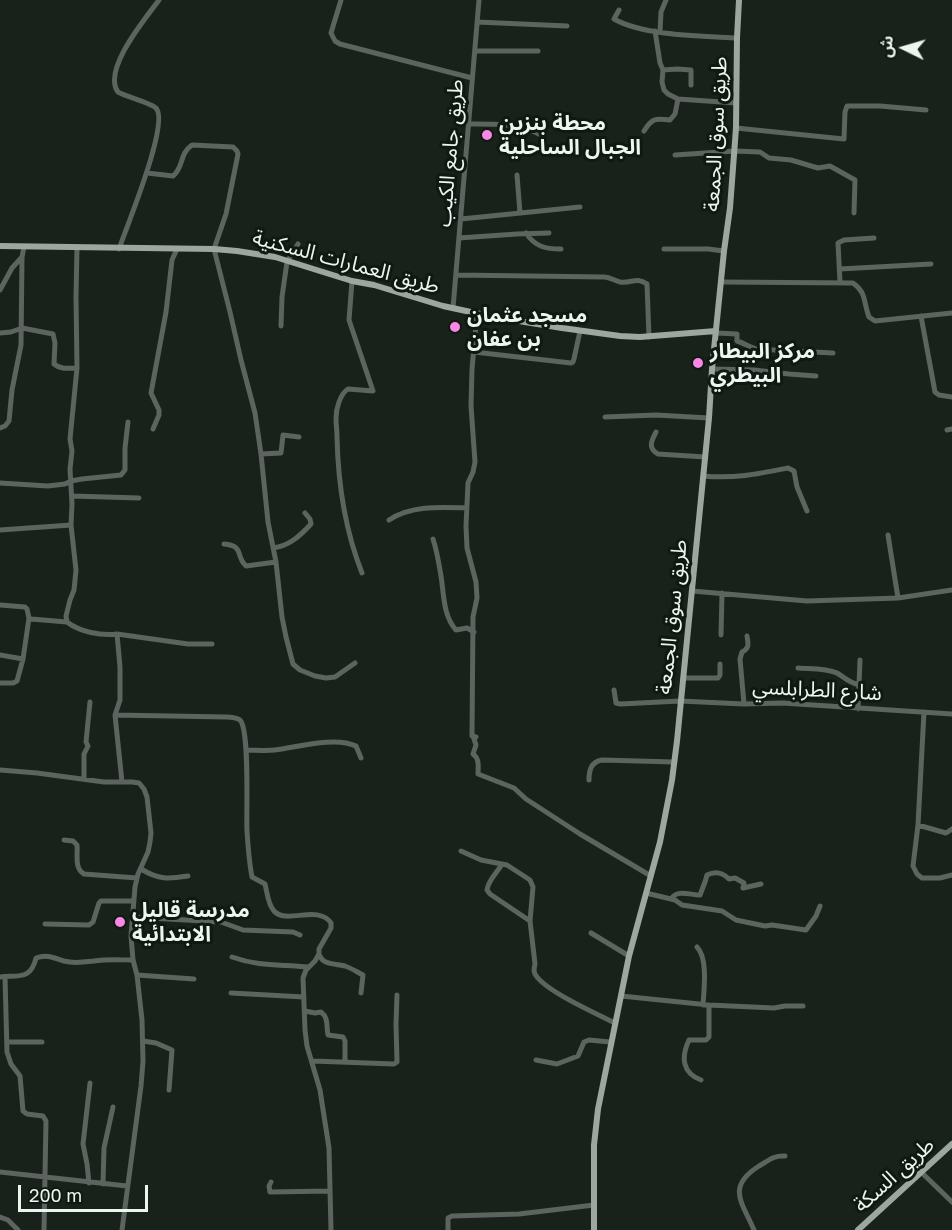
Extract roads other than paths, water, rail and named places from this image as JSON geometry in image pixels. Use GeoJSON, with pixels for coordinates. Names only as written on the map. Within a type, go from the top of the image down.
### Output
{"type":"FeatureCollection","features":[{"type":"Feature","properties":{"kind":"main road","name":"طريق سوق الجمعة"},"geometry":{"type":"LineString","coordinates":[[594,1230],[594,1145],[598,1109],[629,956],[660,843],[677,741],[735,152],[739,0]]}},
{"type":"Feature","properties":{"kind":"main road","name":"طريق العمارات السكنية"},"geometry":{"type":"LineString","coordinates":[[0,246],[214,249],[275,257],[352,281],[374,285],[453,308],[580,331],[649,337],[716,332]]}},
{"type":"Feature","properties":{"kind":"main road","name":"طريق السكة"},"geometry":{"type":"LineString","coordinates":[[858,1230],[952,1144]]}},
{"type":"Feature","properties":{"kind":"street"},"geometry":{"type":"LineString","coordinates":[[119,249],[147,173],[158,131],[159,114],[154,106],[118,92],[114,85],[114,75],[125,49],[159,0]]}},
{"type":"Feature","properties":{"kind":"street"},"geometry":{"type":"LineString","coordinates":[[341,0],[331,33],[335,41],[340,44],[472,78]]}},
{"type":"Feature","properties":{"kind":"street","name":"طريق جامع الكيب"},"geometry":{"type":"LineString","coordinates":[[453,308],[479,0]]}},
{"type":"Feature","properties":{"kind":"street"},"geometry":{"type":"LineString","coordinates":[[666,0],[661,12],[658,31],[664,90],[678,99],[736,103]]}},
{"type":"Feature","properties":{"kind":"street"},"geometry":{"type":"LineString","coordinates":[[619,10],[614,19],[633,27],[737,38]]}},
{"type":"Feature","properties":{"kind":"street"},"geometry":{"type":"LineString","coordinates":[[477,22],[567,26]]}},
{"type":"Feature","properties":{"kind":"street"},"geometry":{"type":"LineString","coordinates":[[475,51],[538,51]]}},
{"type":"Feature","properties":{"kind":"street"},"geometry":{"type":"LineString","coordinates":[[663,70],[691,70],[691,85]]}},
{"type":"Feature","properties":{"kind":"street"},"geometry":{"type":"LineString","coordinates":[[644,130],[654,119],[670,120],[675,114],[678,99]]}},
{"type":"Feature","properties":{"kind":"street"},"geometry":{"type":"LineString","coordinates":[[736,128],[844,140],[844,112],[847,106],[926,110]]}},
{"type":"Feature","properties":{"kind":"street"},"geometry":{"type":"LineString","coordinates":[[468,124],[504,124],[541,135]]}},
{"type":"Feature","properties":{"kind":"street"},"geometry":{"type":"LineString","coordinates":[[147,173],[174,176],[178,172],[183,154],[192,145],[232,147],[237,151],[226,214],[214,249],[255,414],[282,617],[293,664],[300,670],[315,676],[335,677],[355,663]]}},
{"type":"Feature","properties":{"kind":"street"},"geometry":{"type":"LineString","coordinates":[[675,155],[760,152],[769,158],[791,160],[818,168],[830,166],[855,180],[854,213]]}},
{"type":"Feature","properties":{"kind":"street"},"geometry":{"type":"LineString","coordinates":[[517,175],[519,213]]}},
{"type":"Feature","properties":{"kind":"street"},"geometry":{"type":"LineString","coordinates":[[461,219],[580,207]]}},
{"type":"Feature","properties":{"kind":"street"},"geometry":{"type":"LineString","coordinates":[[526,233],[537,246],[561,249]]}},
{"type":"Feature","properties":{"kind":"street"},"geometry":{"type":"LineString","coordinates":[[459,238],[549,233]]}},
{"type":"Feature","properties":{"kind":"street"},"geometry":{"type":"LineString","coordinates":[[840,282],[838,243],[844,240],[874,238]]}},
{"type":"Feature","properties":{"kind":"street"},"geometry":{"type":"LineString","coordinates":[[281,326],[281,303],[287,262],[298,244]]}},
{"type":"Feature","properties":{"kind":"street"},"geometry":{"type":"LineString","coordinates":[[0,428],[9,422],[12,390],[21,345],[24,247]]}},
{"type":"Feature","properties":{"kind":"street"},"geometry":{"type":"LineString","coordinates":[[67,622],[66,616],[74,590],[76,570],[71,525],[70,460],[72,451],[70,439],[77,368],[77,248]]}},
{"type":"Feature","properties":{"kind":"street"},"geometry":{"type":"LineString","coordinates":[[153,429],[159,410],[151,393],[161,344],[172,260],[177,249]]}},
{"type":"Feature","properties":{"kind":"street"},"geometry":{"type":"LineString","coordinates":[[664,249],[724,250]]}},
{"type":"Feature","properties":{"kind":"street"},"geometry":{"type":"LineString","coordinates":[[0,290],[12,268],[22,257]]}},
{"type":"Feature","properties":{"kind":"street"},"geometry":{"type":"LineString","coordinates":[[840,269],[931,264]]}},
{"type":"Feature","properties":{"kind":"street"},"geometry":{"type":"LineString","coordinates":[[456,275],[604,277],[620,282],[636,280],[645,282],[648,291],[649,337]]}},
{"type":"Feature","properties":{"kind":"street"},"geometry":{"type":"LineString","coordinates":[[352,281],[349,321],[373,391],[348,389],[344,391],[336,417],[337,452],[344,506],[355,554],[363,573]]}},
{"type":"Feature","properties":{"kind":"street"},"geometry":{"type":"LineString","coordinates":[[721,282],[853,283],[863,292],[871,320],[952,314]]}},
{"type":"Feature","properties":{"kind":"street"},"geometry":{"type":"LineString","coordinates":[[477,313],[471,405],[475,462],[468,483],[466,541],[476,582],[477,598],[474,612],[472,736],[476,737],[473,754],[477,757],[478,774],[513,788],[570,828],[651,876]]}},
{"type":"Feature","properties":{"kind":"street"},"geometry":{"type":"LineString","coordinates":[[921,316],[935,392],[952,397]]}},
{"type":"Feature","properties":{"kind":"street"},"geometry":{"type":"LineString","coordinates":[[0,333],[22,328],[53,334],[54,364],[63,369],[77,368]]}},
{"type":"Feature","properties":{"kind":"street"},"geometry":{"type":"LineString","coordinates":[[474,352],[571,363],[574,359],[580,331]]}},
{"type":"Feature","properties":{"kind":"street"},"geometry":{"type":"LineString","coordinates":[[716,332],[737,334],[737,341],[756,349],[833,353]]}},
{"type":"Feature","properties":{"kind":"street"},"geometry":{"type":"LineString","coordinates":[[712,369],[754,370],[816,376]]}},
{"type":"Feature","properties":{"kind":"street"},"geometry":{"type":"LineString","coordinates":[[605,417],[656,414],[709,418]]}},
{"type":"Feature","properties":{"kind":"street"},"geometry":{"type":"LineString","coordinates":[[0,483],[48,486],[82,479],[118,476],[123,473],[128,422]]}},
{"type":"Feature","properties":{"kind":"street"},"geometry":{"type":"LineString","coordinates":[[657,432],[651,445],[658,454],[705,457]]}},
{"type":"Feature","properties":{"kind":"street"},"geometry":{"type":"LineString","coordinates":[[261,454],[281,453],[283,435],[299,437]]}},
{"type":"Feature","properties":{"kind":"street"},"geometry":{"type":"LineString","coordinates":[[704,476],[728,478],[792,469],[807,511]]}},
{"type":"Feature","properties":{"kind":"street"},"geometry":{"type":"LineString","coordinates":[[72,495],[139,498]]}},
{"type":"Feature","properties":{"kind":"street"},"geometry":{"type":"LineString","coordinates":[[389,520],[405,512],[422,509],[467,508]]}},
{"type":"Feature","properties":{"kind":"street"},"geometry":{"type":"LineString","coordinates":[[273,548],[294,541],[311,524],[305,513]]}},
{"type":"Feature","properties":{"kind":"street"},"geometry":{"type":"LineString","coordinates":[[0,530],[71,525]]}},
{"type":"Feature","properties":{"kind":"street"},"geometry":{"type":"LineString","coordinates":[[888,535],[898,598]]}},
{"type":"Feature","properties":{"kind":"street"},"geometry":{"type":"LineString","coordinates":[[433,539],[449,621],[456,630],[467,628],[474,632]]}},
{"type":"Feature","properties":{"kind":"street"},"geometry":{"type":"LineString","coordinates":[[224,544],[234,545],[237,548],[246,566],[276,562]]}},
{"type":"Feature","properties":{"kind":"street"},"geometry":{"type":"LineString","coordinates":[[692,591],[807,600],[898,598],[952,590]]}},
{"type":"Feature","properties":{"kind":"street"},"geometry":{"type":"LineString","coordinates":[[721,635],[722,593]]}},
{"type":"Feature","properties":{"kind":"street"},"geometry":{"type":"LineString","coordinates":[[0,604],[25,606],[29,618],[17,681],[0,683]]}},
{"type":"Feature","properties":{"kind":"street"},"geometry":{"type":"LineString","coordinates":[[29,618],[67,622],[81,629],[106,635],[117,634],[188,644],[212,644]]}},
{"type":"Feature","properties":{"kind":"street"},"geometry":{"type":"LineString","coordinates":[[117,634],[120,700],[115,715],[122,782]]}},
{"type":"Feature","properties":{"kind":"street"},"geometry":{"type":"LineString","coordinates":[[744,704],[740,659],[742,652],[748,647],[747,636]]}},
{"type":"Feature","properties":{"kind":"street"},"geometry":{"type":"LineString","coordinates":[[0,655],[23,659]]}},
{"type":"Feature","properties":{"kind":"street"},"geometry":{"type":"LineString","coordinates":[[858,709],[860,660]]}},
{"type":"Feature","properties":{"kind":"street"},"geometry":{"type":"LineString","coordinates":[[683,678],[718,678],[720,664]]}},
{"type":"Feature","properties":{"kind":"street"},"geometry":{"type":"LineString","coordinates":[[798,668],[829,670],[859,685]]}},
{"type":"Feature","properties":{"kind":"street","name":"شارع الطرابلسي"},"geometry":{"type":"LineString","coordinates":[[614,690],[616,703],[620,704],[680,701],[782,704],[952,714]]}},
{"type":"Feature","properties":{"kind":"street"},"geometry":{"type":"LineString","coordinates":[[84,779],[84,754],[88,746],[86,742],[90,702]]}},
{"type":"Feature","properties":{"kind":"street"},"geometry":{"type":"LineString","coordinates":[[924,712],[914,870],[922,878],[940,878],[952,874]]}},
{"type":"Feature","properties":{"kind":"street"},"geometry":{"type":"LineString","coordinates":[[115,715],[209,716],[236,718],[241,722],[246,750],[248,831],[252,877],[266,884],[274,912],[291,916],[315,914],[329,920],[331,928],[319,949],[319,954],[306,970],[303,978],[306,1038],[320,1090],[329,1148],[330,1230]]}},
{"type":"Feature","properties":{"kind":"street"},"geometry":{"type":"LineString","coordinates":[[246,750],[273,750],[339,742],[356,746],[361,758]]}},
{"type":"Feature","properties":{"kind":"street"},"geometry":{"type":"LineString","coordinates":[[589,780],[591,767],[602,760],[674,762]]}},
{"type":"Feature","properties":{"kind":"street"},"geometry":{"type":"LineString","coordinates":[[0,770],[139,783],[147,796],[150,842],[137,878],[131,936],[142,1020],[141,1086],[122,1230]]}},
{"type":"Feature","properties":{"kind":"street"},"geometry":{"type":"LineString","coordinates":[[918,825],[946,833],[952,829]]}},
{"type":"Feature","properties":{"kind":"street"},"geometry":{"type":"LineString","coordinates":[[64,840],[77,845],[77,866],[80,872],[137,878]]}},
{"type":"Feature","properties":{"kind":"street"},"geometry":{"type":"LineString","coordinates":[[461,850],[481,860],[512,867],[531,883],[533,887],[530,921],[535,975],[560,994],[615,1023]]}},
{"type":"Feature","properties":{"kind":"street"},"geometry":{"type":"LineString","coordinates":[[502,864],[490,880],[487,890],[530,921]]}},
{"type":"Feature","properties":{"kind":"street"},"geometry":{"type":"LineString","coordinates":[[141,869],[157,878],[188,876]]}},
{"type":"Feature","properties":{"kind":"street"},"geometry":{"type":"LineString","coordinates":[[671,899],[677,893],[700,895],[707,875],[713,872],[724,874],[729,879],[735,878],[744,884],[743,888],[761,884]]}},
{"type":"Feature","properties":{"kind":"street"},"geometry":{"type":"LineString","coordinates":[[646,893],[678,901],[682,905],[722,911],[736,920],[765,926],[806,930],[820,906]]}},
{"type":"Feature","properties":{"kind":"street"},"geometry":{"type":"LineString","coordinates":[[45,924],[89,925],[93,922],[100,902],[133,901]]}},
{"type":"Feature","properties":{"kind":"street"},"geometry":{"type":"LineString","coordinates":[[133,917],[221,922],[243,930],[293,932],[300,935]]}},
{"type":"Feature","properties":{"kind":"street"},"geometry":{"type":"LineString","coordinates":[[591,933],[629,956]]}},
{"type":"Feature","properties":{"kind":"street"},"geometry":{"type":"LineString","coordinates":[[697,947],[700,949],[704,964],[709,1037],[706,1040],[688,1041],[685,1056],[686,1070],[692,1077],[701,1080]]}},
{"type":"Feature","properties":{"kind":"street"},"geometry":{"type":"LineString","coordinates":[[319,954],[323,961],[342,965],[363,975],[361,993]]}},
{"type":"Feature","properties":{"kind":"street"},"geometry":{"type":"LineString","coordinates":[[44,1230],[46,1119],[43,1116],[27,1114],[23,1111],[20,1076],[9,1058],[2,977],[30,973],[36,958],[43,956],[75,963],[133,960]]}},
{"type":"Feature","properties":{"kind":"street"},"geometry":{"type":"LineString","coordinates":[[232,957],[265,965],[309,967]]}},
{"type":"Feature","properties":{"kind":"street"},"geometry":{"type":"LineString","coordinates":[[137,975],[194,979]]}},
{"type":"Feature","properties":{"kind":"street"},"geometry":{"type":"LineString","coordinates":[[231,993],[304,997]]}},
{"type":"Feature","properties":{"kind":"street"},"geometry":{"type":"LineString","coordinates":[[313,1061],[394,1064],[397,1062],[397,996]]}},
{"type":"Feature","properties":{"kind":"street"},"geometry":{"type":"LineString","coordinates":[[621,996],[706,1005],[774,1008],[803,1006]]}},
{"type":"Feature","properties":{"kind":"street"},"geometry":{"type":"LineString","coordinates":[[305,1011],[323,1013],[327,1019],[328,1035],[343,1037],[345,1062]]}},
{"type":"Feature","properties":{"kind":"street"},"geometry":{"type":"LineString","coordinates":[[536,1060],[557,1064],[578,1056],[584,1042],[589,1040],[610,1042]]}},
{"type":"Feature","properties":{"kind":"street"},"geometry":{"type":"LineString","coordinates":[[142,1041],[156,1042],[172,1050],[169,1090]]}},
{"type":"Feature","properties":{"kind":"street"},"geometry":{"type":"LineString","coordinates":[[7,1042],[42,1042]]}},
{"type":"Feature","properties":{"kind":"street"},"geometry":{"type":"LineString","coordinates":[[89,1183],[83,1144],[90,1083]]}},
{"type":"Feature","properties":{"kind":"street"},"geometry":{"type":"LineString","coordinates":[[103,1184],[104,1148],[113,1107]]}},
{"type":"Feature","properties":{"kind":"street"},"geometry":{"type":"LineString","coordinates":[[754,1230],[739,1200],[740,1187],[744,1179],[756,1168],[774,1157],[785,1156]]}},
{"type":"Feature","properties":{"kind":"street"},"geometry":{"type":"LineString","coordinates":[[0,1172],[127,1186]]}},
{"type":"Feature","properties":{"kind":"street"},"geometry":{"type":"LineString","coordinates":[[921,1172],[952,1202]]}},
{"type":"Feature","properties":{"kind":"street"},"geometry":{"type":"LineString","coordinates":[[271,1182],[270,1192],[329,1191]]}},
{"type":"Feature","properties":{"kind":"street"},"geometry":{"type":"LineString","coordinates":[[448,1230],[448,1218],[452,1216],[519,1214],[594,1205]]}},
{"type":"Feature","properties":{"kind":"street"},"geometry":{"type":"LineString","coordinates":[[0,1217],[8,1220],[18,1230]]}},
{"type":"Feature","properties":{"kind":"place","name":"محطة بنزين الجبال الساحلية"},"geometry":{"type":"Point","coordinates":[487,135]}},
{"type":"Feature","properties":{"kind":"place","name":"مسجد عثمان بن عفان"},"geometry":{"type":"Point","coordinates":[455,327]}},
{"type":"Feature","properties":{"kind":"place","name":"مركز البيطار البيطري"},"geometry":{"type":"Point","coordinates":[698,363]}},
{"type":"Feature","properties":{"kind":"place","name":"مدرسة قاليل الابتدائية"},"geometry":{"type":"Point","coordinates":[120,922]}}]}
